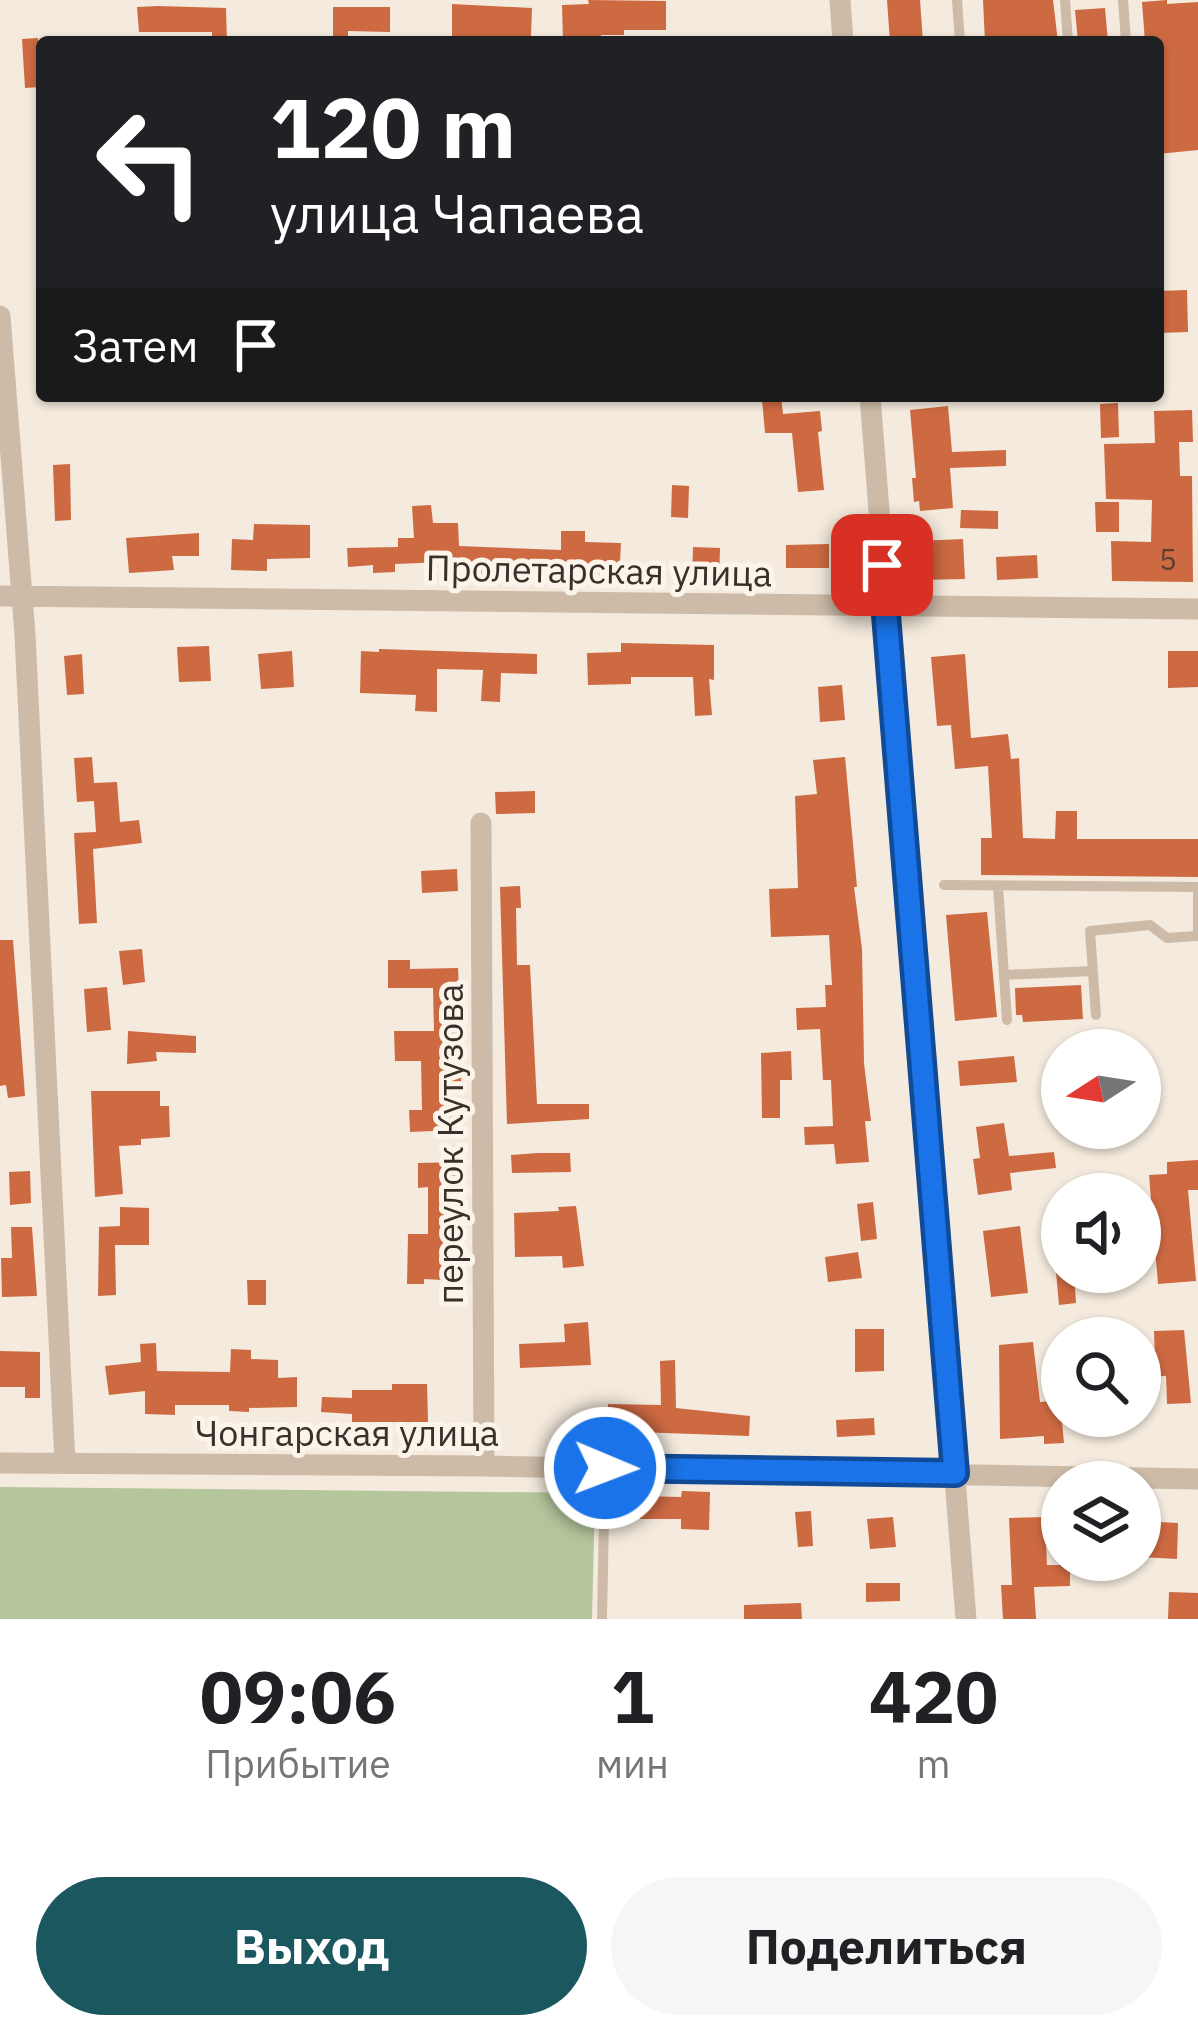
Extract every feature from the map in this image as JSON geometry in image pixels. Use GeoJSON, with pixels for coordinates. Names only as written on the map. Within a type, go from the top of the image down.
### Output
{"type":"FeatureCollection","features":[{"type":"Feature","properties":{"kind":"street"},"geometry":{"type":"LineString","coordinates":[[840,0],[843,36]]}},
{"type":"Feature","properties":{"kind":"street"},"geometry":{"type":"LineString","coordinates":[[0,316],[10,596],[65,1463]]}},
{"type":"Feature","properties":{"kind":"street"},"geometry":{"type":"LineString","coordinates":[[870,402],[966,1619]]}},
{"type":"Feature","properties":{"kind":"street","name":"Пролетарская улица"},"geometry":{"type":"LineString","coordinates":[[10,596],[1198,609]]}},
{"type":"Feature","properties":{"kind":"street","name":"переулок Кутузова"},"geometry":{"type":"LineString","coordinates":[[481,823],[484,1466]]}},
{"type":"Feature","properties":{"kind":"street","name":"Чонгарская улица"},"geometry":{"type":"LineString","coordinates":[[0,1463],[1198,1479]]}},
{"type":"Feature","properties":{"kind":"lane"},"geometry":{"type":"LineString","coordinates":[[957,0],[960,36]]}},
{"type":"Feature","properties":{"kind":"lane"},"geometry":{"type":"LineString","coordinates":[[1065,0],[1068,36]]}},
{"type":"Feature","properties":{"kind":"lane"},"geometry":{"type":"LineString","coordinates":[[1123,0],[1126,36]]}},
{"type":"Feature","properties":{"kind":"lane"},"geometry":{"type":"LineString","coordinates":[[944,885],[1198,889],[1197,936],[1167,938],[1150,925],[1090,931],[1096,1016]]}},
{"type":"Feature","properties":{"kind":"lane"},"geometry":{"type":"LineString","coordinates":[[998,886],[1007,1020]]}},
{"type":"Feature","properties":{"kind":"lane"},"geometry":{"type":"LineString","coordinates":[[1004,975],[1092,971]]}},
{"type":"Feature","properties":{"kind":"lane"},"geometry":{"type":"LineString","coordinates":[[602,1619],[605,1468]]}},
{"type":"Feature","properties":{"kind":"green space"},"geometry":{"type":"Polygon","coordinates":[[[0,1487],[595,1493],[592,1619],[0,1619],[0,1487]]]}},
{"type":"Feature","properties":{"kind":"building"},"geometry":{"type":"Polygon","coordinates":[[[588,0],[666,1],[666,30],[563,36],[562,5],[589,4],[588,0]]]}},
{"type":"Feature","properties":{"kind":"building"},"geometry":{"type":"Polygon","coordinates":[[[887,0],[920,0],[923,36],[890,36],[887,0]]]}},
{"type":"Feature","properties":{"kind":"building"},"geometry":{"type":"Polygon","coordinates":[[[983,0],[1053,0],[1057,36],[985,36],[983,0]]]}},
{"type":"Feature","properties":{"kind":"building"},"geometry":{"type":"Polygon","coordinates":[[[1142,2],[1198,2],[1198,150],[1164,153],[1164,36],[1145,36],[1142,2]]]}},
{"type":"Feature","properties":{"kind":"building"},"geometry":{"type":"Polygon","coordinates":[[[452,4],[532,8],[531,36],[452,36],[452,4]]]}},
{"type":"Feature","properties":{"kind":"building"},"geometry":{"type":"Polygon","coordinates":[[[137,7],[226,8],[227,36],[139,32],[137,7]]]}},
{"type":"Feature","properties":{"kind":"building"},"geometry":{"type":"Polygon","coordinates":[[[333,7],[390,7],[390,32],[348,31],[348,36],[333,36],[333,7]]]}},
{"type":"Feature","properties":{"kind":"building"},"geometry":{"type":"Polygon","coordinates":[[[1105,8],[1107,36],[1077,36],[1075,10],[1105,8]]]}},
{"type":"Feature","properties":{"kind":"building"},"geometry":{"type":"Polygon","coordinates":[[[36,38],[36,87],[25,88],[22,39],[36,38]]]}},
{"type":"Feature","properties":{"kind":"building"},"geometry":{"type":"Polygon","coordinates":[[[1187,290],[1188,332],[1164,333],[1164,291],[1187,290]]]}},
{"type":"Feature","properties":{"kind":"building"},"geometry":{"type":"Polygon","coordinates":[[[762,402],[782,402],[783,414],[820,411],[824,490],[798,492],[792,433],[765,433],[762,402]]]}},
{"type":"Feature","properties":{"kind":"building"},"geometry":{"type":"Polygon","coordinates":[[[1118,403],[1119,437],[1101,438],[1100,404],[1118,403]]]}},
{"type":"Feature","properties":{"kind":"building"},"geometry":{"type":"Polygon","coordinates":[[[948,406],[952,452],[1006,450],[1006,466],[950,468],[953,508],[920,511],[919,501],[914,502],[910,410],[948,406]]]}},
{"type":"Feature","properties":{"kind":"building"},"geometry":{"type":"Polygon","coordinates":[[[1192,410],[1193,442],[1179,442],[1180,476],[1192,476],[1193,582],[1112,581],[1111,541],[1151,542],[1152,500],[1106,499],[1104,444],[1155,443],[1154,411],[1192,410]]]}},
{"type":"Feature","properties":{"kind":"building"},"geometry":{"type":"Polygon","coordinates":[[[70,464],[71,520],[55,521],[53,465],[70,464]]]}},
{"type":"Feature","properties":{"kind":"building"},"geometry":{"type":"Polygon","coordinates":[[[672,485],[689,486],[688,518],[671,517],[672,485]]]}},
{"type":"Feature","properties":{"kind":"building"},"geometry":{"type":"Polygon","coordinates":[[[1095,502],[1119,502],[1119,532],[1096,532],[1095,502]]]}},
{"type":"Feature","properties":{"kind":"building"},"geometry":{"type":"Polygon","coordinates":[[[431,505],[433,523],[458,523],[459,546],[561,550],[561,531],[585,531],[585,542],[621,543],[619,580],[599,579],[599,573],[537,572],[536,580],[478,575],[478,567],[443,568],[443,562],[395,564],[395,572],[373,573],[373,565],[348,567],[347,548],[398,547],[398,538],[414,538],[412,506],[431,505]]]}},
{"type":"Feature","properties":{"kind":"building"},"geometry":{"type":"Polygon","coordinates":[[[961,510],[998,511],[998,529],[960,528],[961,510]]]}},
{"type":"Feature","properties":{"kind":"building"},"geometry":{"type":"Polygon","coordinates":[[[254,524],[310,525],[310,558],[267,559],[267,571],[231,570],[232,539],[253,540],[254,524]]]}},
{"type":"Feature","properties":{"kind":"building"},"geometry":{"type":"Polygon","coordinates":[[[199,533],[199,556],[172,556],[174,570],[129,573],[126,538],[199,533]]]}},
{"type":"Feature","properties":{"kind":"building"},"geometry":{"type":"Polygon","coordinates":[[[963,539],[965,579],[919,580],[917,541],[963,539]]]}},
{"type":"Feature","properties":{"kind":"building"},"geometry":{"type":"Polygon","coordinates":[[[829,544],[829,568],[786,568],[786,545],[829,544]]]}},
{"type":"Feature","properties":{"kind":"building"},"geometry":{"type":"Polygon","coordinates":[[[693,547],[720,548],[719,582],[692,581],[693,547]]]}},
{"type":"Feature","properties":{"kind":"building"},"geometry":{"type":"Polygon","coordinates":[[[1037,555],[1038,578],[997,580],[996,557],[1037,555]]]}},
{"type":"Feature","properties":{"kind":"building"},"geometry":{"type":"Polygon","coordinates":[[[621,643],[714,645],[714,680],[709,679],[712,715],[695,716],[693,677],[631,677],[631,684],[588,685],[587,653],[621,652],[621,643]]]}},
{"type":"Feature","properties":{"kind":"building"},"geometry":{"type":"Polygon","coordinates":[[[209,646],[211,681],[179,682],[177,647],[209,646]]]}},
{"type":"Feature","properties":{"kind":"building"},"geometry":{"type":"Polygon","coordinates":[[[292,651],[294,687],[261,689],[258,654],[292,651]]]}},
{"type":"Feature","properties":{"kind":"building"},"geometry":{"type":"Polygon","coordinates":[[[361,651],[537,654],[537,674],[501,673],[500,702],[481,701],[483,670],[437,669],[437,712],[415,711],[416,695],[360,693],[361,651]]]}},
{"type":"Feature","properties":{"kind":"building"},"geometry":{"type":"Polygon","coordinates":[[[1168,651],[1198,651],[1198,687],[1168,688],[1168,651]]]}},
{"type":"Feature","properties":{"kind":"building"},"geometry":{"type":"Polygon","coordinates":[[[82,654],[84,694],[67,695],[64,656],[82,654]]]}},
{"type":"Feature","properties":{"kind":"building"},"geometry":{"type":"Polygon","coordinates":[[[965,654],[971,738],[1008,734],[1011,759],[1019,758],[1023,838],[1055,839],[1056,811],[1077,811],[1077,839],[1198,839],[1198,877],[981,875],[981,838],[992,838],[988,766],[955,769],[951,725],[937,726],[931,657],[965,654]]]}},
{"type":"Feature","properties":{"kind":"building"},"geometry":{"type":"Polygon","coordinates":[[[842,685],[845,720],[820,722],[818,687],[842,685]]]}},
{"type":"Feature","properties":{"kind":"building"},"geometry":{"type":"Polygon","coordinates":[[[92,757],[94,783],[117,782],[120,822],[139,820],[142,843],[93,849],[97,923],[79,924],[74,833],[96,832],[94,801],[77,802],[74,758],[92,757]]]}},
{"type":"Feature","properties":{"kind":"building"},"geometry":{"type":"Polygon","coordinates":[[[845,757],[871,1121],[865,1121],[869,1162],[836,1164],[834,1144],[805,1145],[804,1127],[833,1126],[831,1080],[823,1080],[820,1029],[797,1030],[796,1008],[826,1007],[825,985],[832,985],[829,935],[771,937],[769,889],[798,888],[795,796],[817,794],[813,760],[845,757]]]}},
{"type":"Feature","properties":{"kind":"building"},"geometry":{"type":"Polygon","coordinates":[[[535,791],[535,813],[496,814],[495,792],[535,791]]]}},
{"type":"Feature","properties":{"kind":"building"},"geometry":{"type":"Polygon","coordinates":[[[457,869],[458,891],[422,893],[421,871],[457,869]]]}},
{"type":"Feature","properties":{"kind":"building"},"geometry":{"type":"Polygon","coordinates":[[[520,886],[517,965],[530,965],[537,1104],[589,1104],[589,1119],[507,1124],[500,887],[520,886]]]}},
{"type":"Feature","properties":{"kind":"building"},"geometry":{"type":"Polygon","coordinates":[[[987,912],[997,1017],[955,1021],[946,915],[987,912]]]}},
{"type":"Feature","properties":{"kind":"building"},"geometry":{"type":"Polygon","coordinates":[[[0,940],[13,940],[25,1096],[8,1098],[6,1085],[0,1086],[0,940]]]}},
{"type":"Feature","properties":{"kind":"building"},"geometry":{"type":"Polygon","coordinates":[[[142,949],[145,982],[123,985],[119,951],[142,949]]]}},
{"type":"Feature","properties":{"kind":"building"},"geometry":{"type":"Polygon","coordinates":[[[388,960],[410,960],[410,969],[458,968],[462,1059],[461,1083],[451,1083],[454,1130],[410,1132],[409,1110],[422,1110],[421,1061],[395,1061],[394,1031],[434,1031],[433,988],[388,988],[388,960]]]}},
{"type":"Feature","properties":{"kind":"building"},"geometry":{"type":"Polygon","coordinates":[[[1081,985],[1083,1019],[1023,1022],[1022,1015],[1016,1015],[1015,988],[1081,985]]]}},
{"type":"Feature","properties":{"kind":"building"},"geometry":{"type":"Polygon","coordinates":[[[107,987],[111,1030],[87,1032],[84,989],[107,987]]]}},
{"type":"Feature","properties":{"kind":"building"},"geometry":{"type":"Polygon","coordinates":[[[128,1031],[196,1036],[196,1053],[156,1052],[157,1061],[127,1064],[128,1031]]]}},
{"type":"Feature","properties":{"kind":"building"},"geometry":{"type":"Polygon","coordinates":[[[791,1051],[792,1080],[780,1080],[780,1118],[762,1118],[761,1053],[791,1051]]]}},
{"type":"Feature","properties":{"kind":"building"},"geometry":{"type":"Polygon","coordinates":[[[1014,1056],[1017,1082],[960,1086],[958,1061],[1014,1056]]]}},
{"type":"Feature","properties":{"kind":"building"},"geometry":{"type":"Polygon","coordinates":[[[91,1091],[160,1091],[160,1106],[169,1106],[170,1137],[119,1146],[123,1194],[95,1197],[91,1091]]]}},
{"type":"Feature","properties":{"kind":"building"},"geometry":{"type":"Polygon","coordinates":[[[1004,1123],[1009,1156],[1054,1152],[1056,1168],[1010,1173],[1012,1190],[978,1195],[973,1159],[980,1158],[976,1127],[1004,1123]]]}},
{"type":"Feature","properties":{"kind":"building"},"geometry":{"type":"Polygon","coordinates":[[[570,1153],[571,1172],[512,1173],[511,1155],[570,1153]]]}},
{"type":"Feature","properties":{"kind":"building"},"geometry":{"type":"Polygon","coordinates":[[[1198,1160],[1198,1190],[1188,1190],[1196,1281],[1161,1284],[1161,1174],[1167,1174],[1167,1162],[1198,1160]]]}},
{"type":"Feature","properties":{"kind":"building"},"geometry":{"type":"Polygon","coordinates":[[[461,1162],[462,1281],[424,1279],[424,1284],[407,1284],[408,1234],[428,1234],[428,1187],[418,1188],[418,1163],[461,1162]]]}},
{"type":"Feature","properties":{"kind":"building"},"geometry":{"type":"Polygon","coordinates":[[[30,1171],[31,1203],[10,1205],[9,1172],[30,1171]]]}},
{"type":"Feature","properties":{"kind":"building"},"geometry":{"type":"Polygon","coordinates":[[[873,1202],[877,1239],[861,1241],[857,1204],[873,1202]]]}},
{"type":"Feature","properties":{"kind":"building"},"geometry":{"type":"Polygon","coordinates":[[[576,1206],[584,1266],[563,1268],[562,1256],[515,1257],[514,1213],[576,1206]]]}},
{"type":"Feature","properties":{"kind":"building"},"geometry":{"type":"Polygon","coordinates":[[[120,1207],[149,1208],[149,1245],[115,1245],[116,1295],[98,1296],[99,1227],[120,1226],[120,1207]]]}},
{"type":"Feature","properties":{"kind":"building"},"geometry":{"type":"Polygon","coordinates":[[[1020,1226],[1028,1293],[991,1297],[983,1231],[1020,1226]]]}},
{"type":"Feature","properties":{"kind":"building"},"geometry":{"type":"Polygon","coordinates":[[[11,1227],[32,1227],[37,1296],[2,1297],[1,1258],[12,1258],[11,1227]]]}},
{"type":"Feature","properties":{"kind":"building"},"geometry":{"type":"Polygon","coordinates":[[[858,1252],[862,1278],[828,1282],[825,1257],[858,1252]]]}},
{"type":"Feature","properties":{"kind":"building"},"geometry":{"type":"Polygon","coordinates":[[[247,1280],[266,1280],[266,1305],[248,1305],[247,1280]]]}},
{"type":"Feature","properties":{"kind":"building"},"geometry":{"type":"Polygon","coordinates":[[[1058,1293],[1075,1293],[1076,1303],[1059,1305],[1058,1293]]]}},
{"type":"Feature","properties":{"kind":"building"},"geometry":{"type":"Polygon","coordinates":[[[588,1322],[591,1365],[520,1368],[519,1344],[565,1342],[564,1324],[588,1322]]]}},
{"type":"Feature","properties":{"kind":"building"},"geometry":{"type":"Polygon","coordinates":[[[855,1329],[884,1329],[884,1371],[855,1372],[855,1329]]]}},
{"type":"Feature","properties":{"kind":"building"},"geometry":{"type":"Polygon","coordinates":[[[1184,1330],[1191,1403],[1167,1404],[1166,1376],[1161,1376],[1161,1331],[1184,1330]]]}},
{"type":"Feature","properties":{"kind":"building"},"geometry":{"type":"Polygon","coordinates":[[[1033,1342],[1041,1436],[1000,1439],[999,1345],[1033,1342]]]}},
{"type":"Feature","properties":{"kind":"building"},"geometry":{"type":"Polygon","coordinates":[[[156,1343],[157,1371],[230,1372],[231,1349],[251,1350],[251,1359],[278,1360],[278,1378],[297,1377],[297,1407],[249,1408],[249,1412],[229,1411],[229,1405],[175,1405],[175,1415],[145,1414],[145,1391],[109,1395],[105,1366],[141,1362],[140,1344],[156,1343]]]}},
{"type":"Feature","properties":{"kind":"building"},"geometry":{"type":"Polygon","coordinates":[[[0,1351],[40,1352],[40,1398],[25,1398],[25,1387],[0,1387],[0,1351]]]}},
{"type":"Feature","properties":{"kind":"building"},"geometry":{"type":"Polygon","coordinates":[[[675,1360],[676,1408],[750,1416],[749,1436],[608,1431],[608,1404],[661,1405],[660,1361],[675,1360]]]}},
{"type":"Feature","properties":{"kind":"building"},"geometry":{"type":"Polygon","coordinates":[[[392,1384],[427,1384],[428,1422],[352,1422],[352,1414],[321,1412],[322,1397],[352,1398],[352,1390],[392,1390],[392,1384]]]}},
{"type":"Feature","properties":{"kind":"building"},"geometry":{"type":"Polygon","coordinates":[[[874,1418],[875,1435],[837,1437],[836,1420],[874,1418]]]}},
{"type":"Feature","properties":{"kind":"building"},"geometry":{"type":"Polygon","coordinates":[[[1044,1437],[1063,1437],[1064,1443],[1044,1444],[1044,1437]]]}},
{"type":"Feature","properties":{"kind":"building"},"geometry":{"type":"Polygon","coordinates":[[[682,1491],[710,1492],[709,1530],[681,1529],[681,1519],[640,1519],[640,1496],[681,1497],[682,1491]]]}},
{"type":"Feature","properties":{"kind":"building"},"geometry":{"type":"Polygon","coordinates":[[[811,1511],[813,1546],[798,1547],[795,1512],[811,1511]]]}},
{"type":"Feature","properties":{"kind":"building"},"geometry":{"type":"Polygon","coordinates":[[[893,1517],[896,1547],[870,1549],[867,1519],[893,1517]]]}},
{"type":"Feature","properties":{"kind":"building"},"geometry":{"type":"Polygon","coordinates":[[[1041,1517],[1041,1581],[1070,1581],[1070,1586],[1034,1587],[1036,1619],[1003,1619],[1001,1585],[1012,1585],[1009,1518],[1041,1517]]]}},
{"type":"Feature","properties":{"kind":"building"},"geometry":{"type":"Polygon","coordinates":[[[1161,1522],[1178,1523],[1177,1559],[1161,1558],[1161,1522]]]}},
{"type":"Feature","properties":{"kind":"building"},"geometry":{"type":"Polygon","coordinates":[[[866,1583],[900,1583],[900,1601],[866,1602],[866,1583]]]}},
{"type":"Feature","properties":{"kind":"building"},"geometry":{"type":"Polygon","coordinates":[[[1169,1592],[1198,1593],[1198,1619],[1168,1619],[1169,1592]]]}},
{"type":"Feature","properties":{"kind":"building"},"geometry":{"type":"Polygon","coordinates":[[[801,1603],[802,1619],[744,1619],[744,1605],[801,1603]]]}},
{"type":"Feature","properties":{"kind":"route"},"geometry":{"type":"LineString","coordinates":[[605,1468],[955,1473],[882,565]]}}]}
